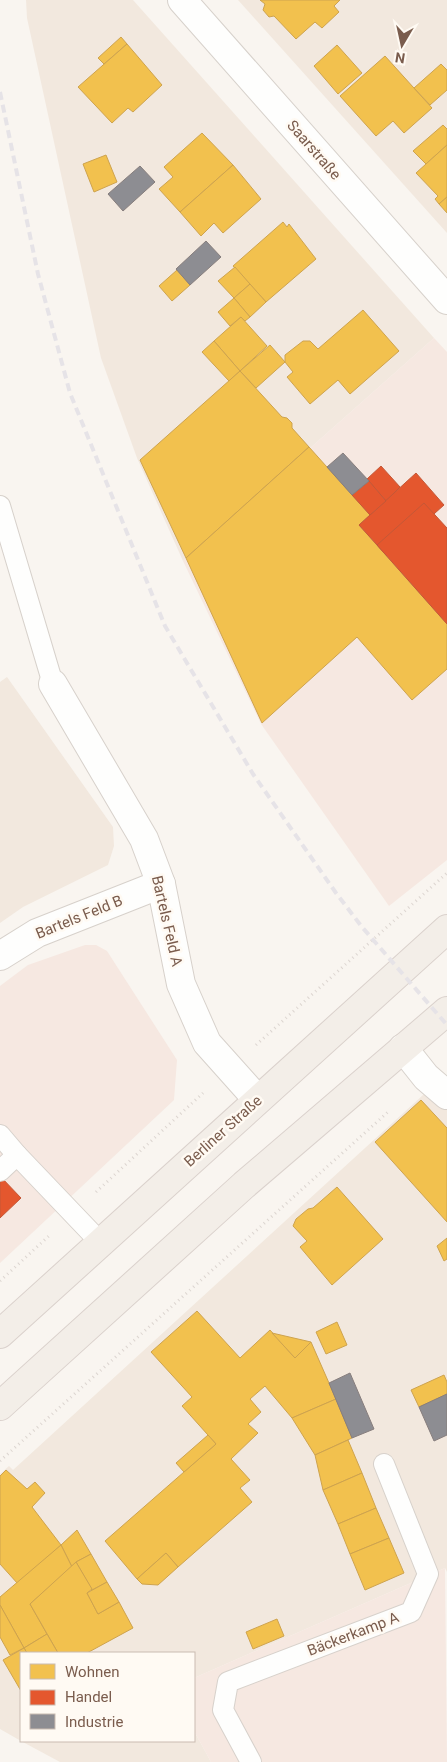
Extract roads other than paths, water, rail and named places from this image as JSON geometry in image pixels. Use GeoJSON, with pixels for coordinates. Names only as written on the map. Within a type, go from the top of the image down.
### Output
{"type":"FeatureCollection","features":[{"type":"Feature","properties":{"kind":"main road","name":"Berliner Straße"},"geometry":{"type":"LineString","coordinates":[[0,1334],[447,928]]}},
{"type":"Feature","properties":{"kind":"main road"},"geometry":{"type":"LineString","coordinates":[[0,1406],[244,1185],[447,1011]]}},
{"type":"Feature","properties":{"kind":"street","name":"Saarstraße"},"geometry":{"type":"LineString","coordinates":[[182,0],[447,300]]}},
{"type":"Feature","properties":{"kind":"street","name":"Bartels Feld A"},"geometry":{"type":"LineString","coordinates":[[53,684],[144,840],[161,884],[181,984],[207,1043],[257,1099]]}},
{"type":"Feature","properties":{"kind":"street","name":"Bartels Feld B"},"geometry":{"type":"LineString","coordinates":[[0,956],[37,933],[161,884]]}},
{"type":"Feature","properties":{"kind":"street"},"geometry":{"type":"LineString","coordinates":[[402,1048],[426,1077],[447,1095]]}},
{"type":"Feature","properties":{"kind":"lane"},"geometry":{"type":"LineString","coordinates":[[0,506],[53,684]]}},
{"type":"Feature","properties":{"kind":"lane"},"geometry":{"type":"LineString","coordinates":[[0,1135],[101,1243]]}},
{"type":"Feature","properties":{"kind":"lane"},"geometry":{"type":"LineString","coordinates":[[0,1170],[17,1155]]}},
{"type":"Feature","properties":{"kind":"lane","name":"Bäckerkamp A"},"geometry":{"type":"LineString","coordinates":[[251,1762],[223,1710],[228,1682],[411,1612],[425,1582],[428,1574],[384,1464]]}},
{"type":"Feature","properties":{"kind":"railway"},"geometry":{"type":"LineString","coordinates":[[0,92],[38,274],[70,393],[165,626],[253,774],[336,893],[362,927],[447,1025]]}}]}
